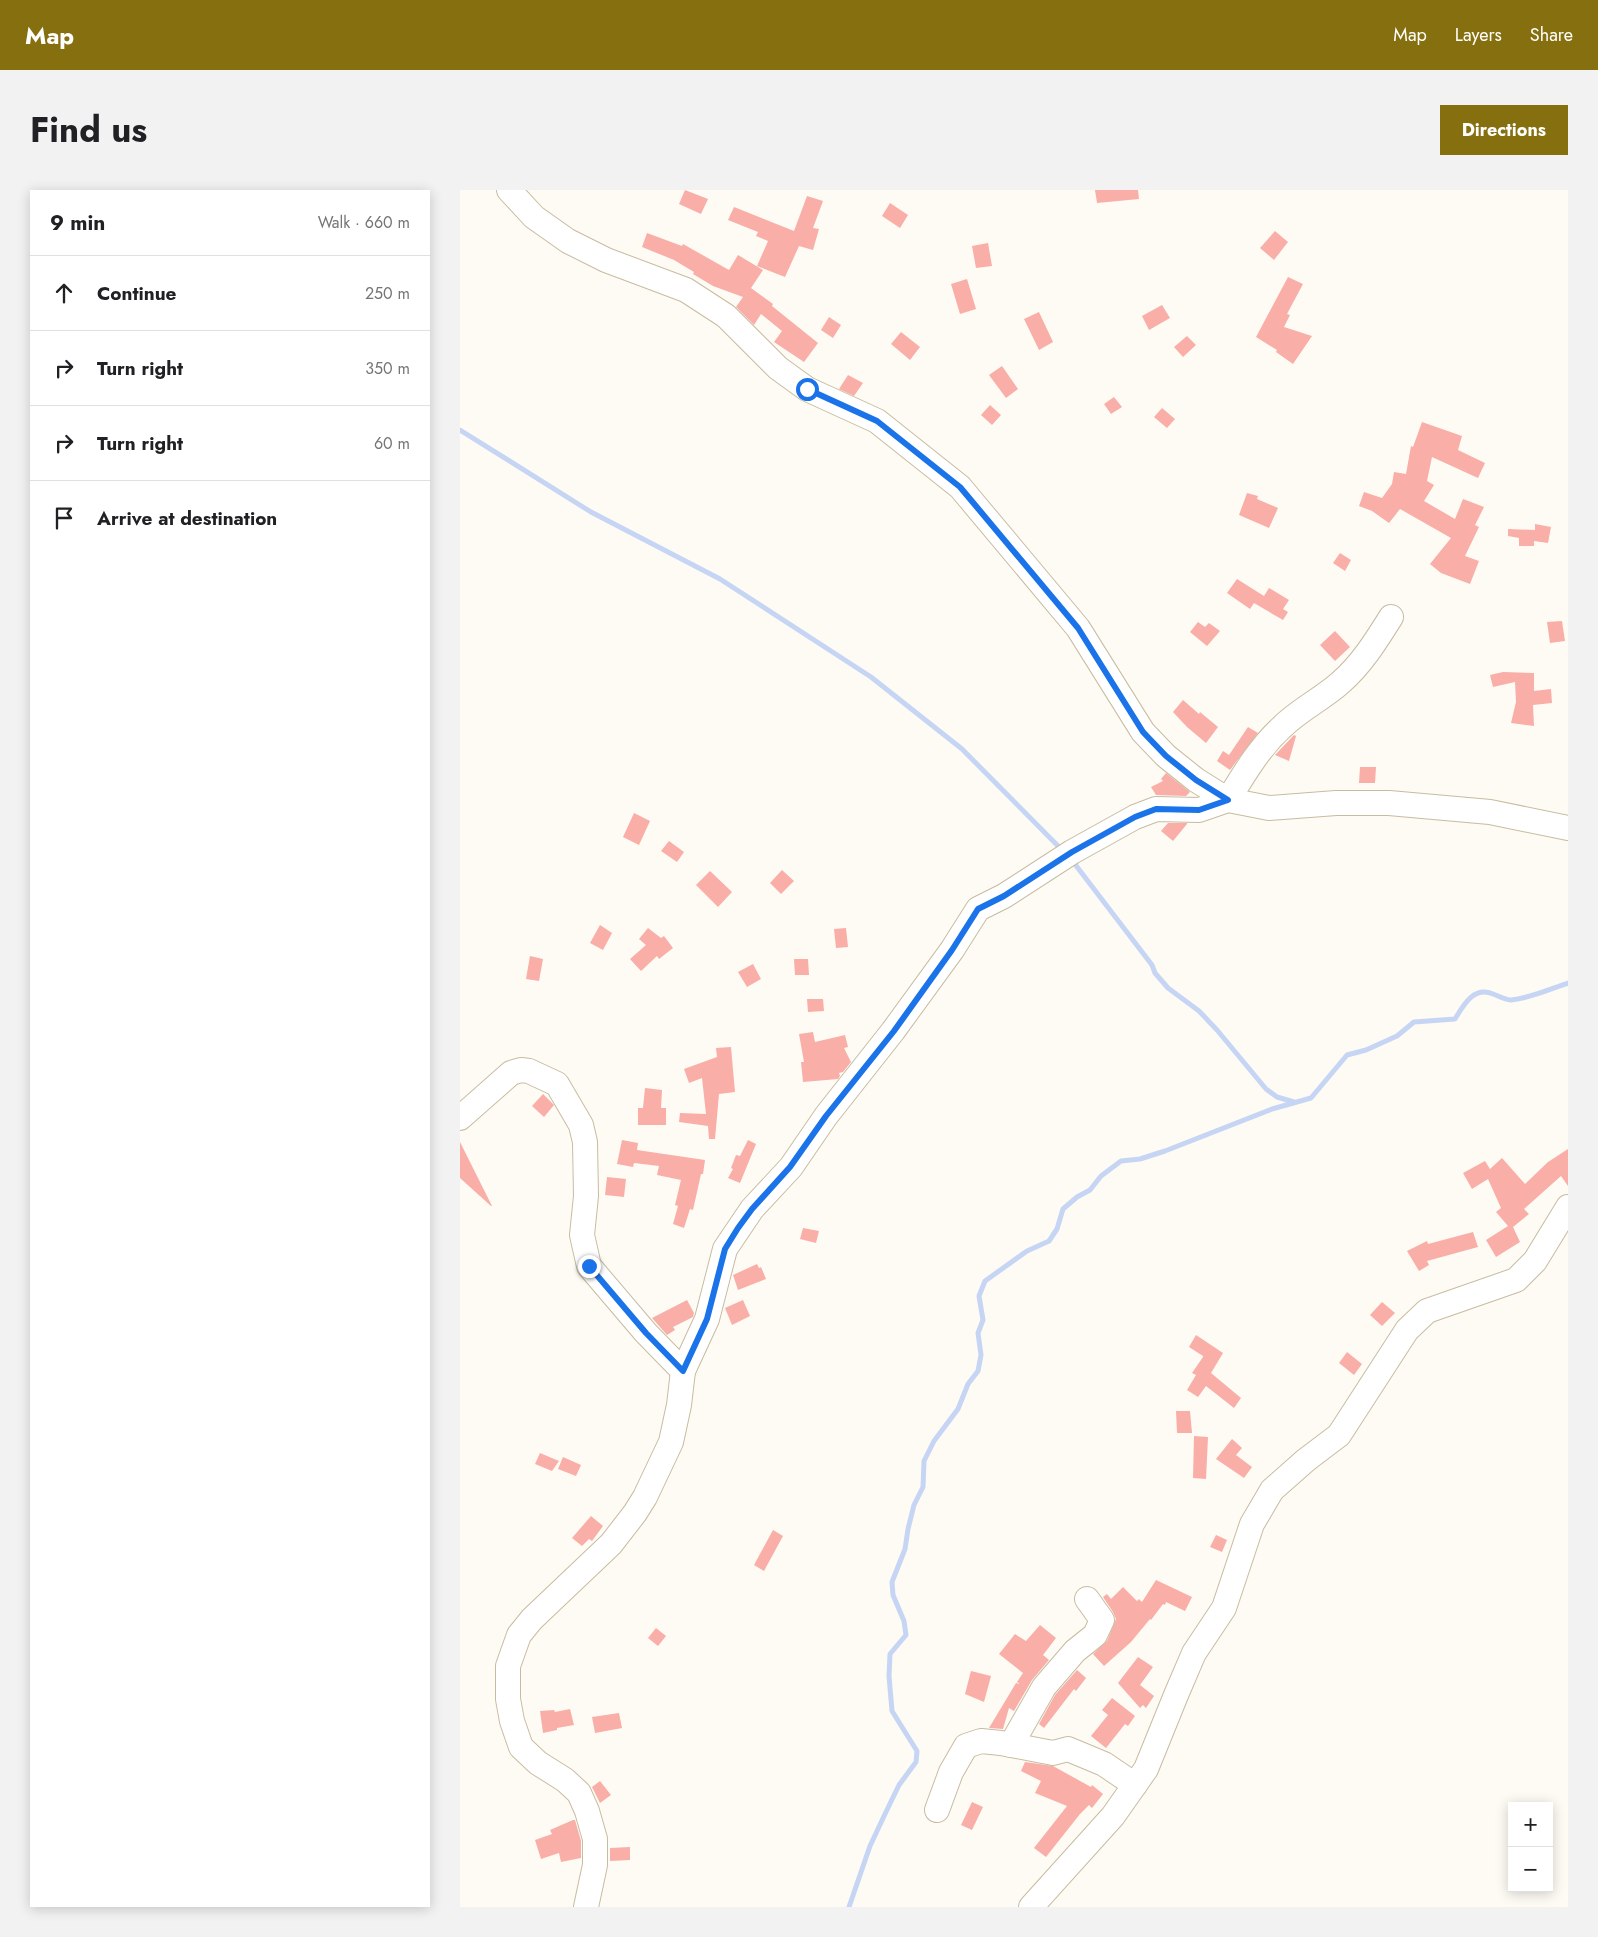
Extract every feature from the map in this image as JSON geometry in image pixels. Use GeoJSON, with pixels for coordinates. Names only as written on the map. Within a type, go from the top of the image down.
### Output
{"type":"FeatureCollection","features":[{"type":"Feature","properties":{"kind":"street"},"geometry":{"type":"LineString","coordinates":[[509,190],[534,217],[568,242],[606,260],[686,290],[726,316],[778,368],[807,389],[877,421],[960,487],[1078,628],[1143,732],[1166,756],[1196,780],[1228,800],[1269,808],[1336,803],[1389,803],[1490,812],[1568,828]]}},
{"type":"Feature","properties":{"kind":"street"},"geometry":{"type":"LineString","coordinates":[[586,1907],[595,1865],[595,1839],[587,1811],[579,1793],[565,1780],[538,1763],[521,1747],[512,1721],[508,1699],[508,1666],[519,1635],[532,1619],[611,1544],[645,1497],[671,1442],[679,1405],[683,1371],[707,1319],[725,1249],[752,1209],[790,1167],[826,1116],[894,1031],[952,950],[978,909],[1004,896],[1067,856],[1135,817],[1156,809],[1199,810],[1228,800],[1251,762],[1281,727],[1307,705],[1339,684],[1374,644],[1391,617]]}},
{"type":"Feature","properties":{"kind":"street"},"geometry":{"type":"LineString","coordinates":[[460,1118],[511,1073],[521,1070],[529,1071],[557,1084],[581,1125],[585,1142],[586,1196],[582,1235],[589,1266],[646,1333],[683,1371]]}},
{"type":"Feature","properties":{"kind":"street"},"geometry":{"type":"LineString","coordinates":[[1031,1907],[1113,1816],[1146,1769],[1194,1653],[1224,1608],[1252,1524],[1272,1490],[1306,1460],[1339,1435],[1407,1330],[1427,1311],[1516,1280],[1535,1261],[1568,1207]]}},
{"type":"Feature","properties":{"kind":"street"},"geometry":{"type":"LineString","coordinates":[[1011,1745],[1044,1687],[1075,1651],[1095,1635],[1102,1620],[1087,1599]]}},
{"type":"Feature","properties":{"kind":"street"},"geometry":{"type":"LineString","coordinates":[[937,1810],[951,1772],[966,1746],[981,1741],[1053,1753],[1068,1749],[1104,1764],[1135,1785]]}},
{"type":"Feature","properties":{"kind":"building"},"geometry":{"type":"Polygon","coordinates":[[[685,190],[708,199],[701,214],[679,204],[685,190]]]}},
{"type":"Feature","properties":{"kind":"building"},"geometry":{"type":"Polygon","coordinates":[[[1095,190],[1138,190],[1139,199],[1097,203],[1095,190]]]}},
{"type":"Feature","properties":{"kind":"building"},"geometry":{"type":"Polygon","coordinates":[[[807,196],[823,201],[813,228],[819,229],[813,250],[799,246],[785,277],[757,266],[768,241],[756,236],[758,232],[728,220],[734,207],[794,231],[807,196]]]}},
{"type":"Feature","properties":{"kind":"building"},"geometry":{"type":"Polygon","coordinates":[[[890,203],[908,215],[900,228],[882,216],[890,203]]]}},
{"type":"Feature","properties":{"kind":"building"},"geometry":{"type":"Polygon","coordinates":[[[1275,231],[1288,242],[1274,260],[1260,248],[1275,231]]]}},
{"type":"Feature","properties":{"kind":"building"},"geometry":{"type":"Polygon","coordinates":[[[647,233],[682,246],[683,244],[729,270],[738,255],[763,270],[751,288],[773,304],[772,306],[818,343],[804,362],[774,342],[782,331],[761,314],[754,325],[736,307],[743,297],[713,286],[674,260],[642,247],[647,233]]]}},
{"type":"Feature","properties":{"kind":"building"},"geometry":{"type":"Polygon","coordinates":[[[988,243],[992,266],[976,268],[972,246],[988,243]]]}},
{"type":"Feature","properties":{"kind":"building"},"geometry":{"type":"Polygon","coordinates":[[[1288,277],[1303,284],[1287,314],[1290,315],[1284,327],[1312,336],[1293,364],[1276,352],[1277,350],[1256,337],[1288,277]]]}},
{"type":"Feature","properties":{"kind":"building"},"geometry":{"type":"Polygon","coordinates":[[[967,279],[976,309],[960,314],[951,284],[967,279]]]}},
{"type":"Feature","properties":{"kind":"building"},"geometry":{"type":"Polygon","coordinates":[[[1162,305],[1170,318],[1149,330],[1142,316],[1162,305]]]}},
{"type":"Feature","properties":{"kind":"building"},"geometry":{"type":"Polygon","coordinates":[[[1039,312],[1053,342],[1039,350],[1024,319],[1039,312]]]}},
{"type":"Feature","properties":{"kind":"building"},"geometry":{"type":"Polygon","coordinates":[[[829,317],[841,325],[833,338],[821,330],[829,317]]]}},
{"type":"Feature","properties":{"kind":"building"},"geometry":{"type":"Polygon","coordinates":[[[901,332],[920,347],[910,360],[891,344],[901,332]]]}},
{"type":"Feature","properties":{"kind":"building"},"geometry":{"type":"Polygon","coordinates":[[[1187,336],[1196,345],[1183,357],[1174,347],[1187,336]]]}},
{"type":"Feature","properties":{"kind":"building"},"geometry":{"type":"Polygon","coordinates":[[[1002,366],[1018,389],[1006,398],[989,375],[1002,366]]]}},
{"type":"Feature","properties":{"kind":"building"},"geometry":{"type":"Polygon","coordinates":[[[848,375],[863,383],[854,396],[839,389],[848,375]]]}},
{"type":"Feature","properties":{"kind":"building"},"geometry":{"type":"Polygon","coordinates":[[[1114,397],[1122,407],[1111,414],[1104,404],[1114,397]]]}},
{"type":"Feature","properties":{"kind":"building"},"geometry":{"type":"Polygon","coordinates":[[[990,405],[1001,415],[992,425],[981,415],[990,405]]]}},
{"type":"Feature","properties":{"kind":"building"},"geometry":{"type":"Polygon","coordinates":[[[1162,408],[1175,419],[1167,428],[1154,417],[1162,408]]]}},
{"type":"Feature","properties":{"kind":"building"},"geometry":{"type":"Polygon","coordinates":[[[1422,422],[1462,436],[1458,450],[1485,463],[1478,478],[1432,457],[1427,481],[1434,485],[1424,501],[1455,519],[1463,499],[1484,507],[1475,525],[1479,527],[1465,556],[1479,561],[1470,584],[1441,573],[1430,564],[1451,538],[1400,509],[1389,523],[1372,511],[1359,506],[1364,492],[1382,498],[1392,484],[1394,472],[1406,474],[1411,446],[1413,447],[1422,422]]]}},
{"type":"Feature","properties":{"kind":"building"},"geometry":{"type":"Polygon","coordinates":[[[1247,493],[1258,496],[1257,499],[1278,508],[1269,528],[1239,515],[1247,493]]]}},
{"type":"Feature","properties":{"kind":"building"},"geometry":{"type":"Polygon","coordinates":[[[1535,524],[1551,527],[1548,543],[1534,541],[1534,546],[1519,546],[1519,538],[1508,536],[1508,529],[1535,530],[1535,524]]]}},
{"type":"Feature","properties":{"kind":"building"},"geometry":{"type":"Polygon","coordinates":[[[1340,553],[1351,560],[1345,571],[1333,563],[1340,553]]]}},
{"type":"Feature","properties":{"kind":"building"},"geometry":{"type":"Polygon","coordinates":[[[1237,579],[1264,596],[1269,588],[1289,600],[1283,609],[1288,612],[1283,620],[1254,603],[1250,609],[1227,593],[1237,579]]]}},
{"type":"Feature","properties":{"kind":"building"},"geometry":{"type":"Polygon","coordinates":[[[1562,621],[1565,641],[1550,643],[1547,622],[1562,621]]]}},
{"type":"Feature","properties":{"kind":"building"},"geometry":{"type":"Polygon","coordinates":[[[1198,622],[1205,627],[1209,623],[1220,631],[1207,646],[1190,632],[1198,622]]]}},
{"type":"Feature","properties":{"kind":"building"},"geometry":{"type":"Polygon","coordinates":[[[1335,631],[1350,647],[1335,661],[1320,645],[1335,631]]]}},
{"type":"Feature","properties":{"kind":"building"},"geometry":{"type":"Polygon","coordinates":[[[1503,672],[1534,673],[1534,691],[1551,689],[1552,703],[1533,705],[1534,726],[1511,723],[1516,702],[1515,682],[1493,687],[1490,675],[1503,672]]]}},
{"type":"Feature","properties":{"kind":"building"},"geometry":{"type":"Polygon","coordinates":[[[1183,700],[1218,727],[1206,743],[1173,712],[1183,700]]]}},
{"type":"Feature","properties":{"kind":"building"},"geometry":{"type":"Polygon","coordinates":[[[1248,727],[1258,733],[1230,770],[1217,761],[1223,751],[1229,755],[1248,727]]]}},
{"type":"Feature","properties":{"kind":"building"},"geometry":{"type":"Polygon","coordinates":[[[1294,735],[1296,736],[1289,761],[1275,755],[1294,735]]]}},
{"type":"Feature","properties":{"kind":"building"},"geometry":{"type":"Polygon","coordinates":[[[1360,767],[1376,767],[1375,783],[1359,783],[1360,767]]]}},
{"type":"Feature","properties":{"kind":"building"},"geometry":{"type":"Polygon","coordinates":[[[1166,773],[1190,792],[1186,796],[1156,795],[1151,787],[1163,781],[1161,779],[1166,773]]]}},
{"type":"Feature","properties":{"kind":"building"},"geometry":{"type":"Polygon","coordinates":[[[634,813],[650,821],[639,845],[623,837],[634,813]]]}},
{"type":"Feature","properties":{"kind":"building"},"geometry":{"type":"Polygon","coordinates":[[[1168,823],[1187,824],[1173,841],[1161,831],[1168,823]]]}},
{"type":"Feature","properties":{"kind":"building"},"geometry":{"type":"Polygon","coordinates":[[[669,841],[684,852],[677,862],[661,851],[669,841]]]}},
{"type":"Feature","properties":{"kind":"building"},"geometry":{"type":"Polygon","coordinates":[[[782,870],[794,881],[781,894],[770,883],[782,870]]]}},
{"type":"Feature","properties":{"kind":"building"},"geometry":{"type":"Polygon","coordinates":[[[710,871],[732,892],[718,907],[696,885],[710,871]]]}},
{"type":"Feature","properties":{"kind":"building"},"geometry":{"type":"Polygon","coordinates":[[[600,925],[612,933],[603,950],[590,943],[600,925]]]}},
{"type":"Feature","properties":{"kind":"building"},"geometry":{"type":"Polygon","coordinates":[[[648,928],[661,938],[664,936],[673,948],[659,959],[657,956],[641,971],[630,959],[646,945],[639,939],[648,928]]]}},
{"type":"Feature","properties":{"kind":"building"},"geometry":{"type":"Polygon","coordinates":[[[846,928],[848,947],[836,948],[834,929],[846,928]]]}},
{"type":"Feature","properties":{"kind":"building"},"geometry":{"type":"Polygon","coordinates":[[[530,956],[543,959],[539,981],[526,979],[530,956]]]}},
{"type":"Feature","properties":{"kind":"building"},"geometry":{"type":"Polygon","coordinates":[[[794,959],[808,959],[809,975],[795,975],[794,959]]]}},
{"type":"Feature","properties":{"kind":"building"},"geometry":{"type":"Polygon","coordinates":[[[753,964],[761,979],[747,987],[738,972],[753,964]]]}},
{"type":"Feature","properties":{"kind":"building"},"geometry":{"type":"Polygon","coordinates":[[[807,999],[823,999],[824,1011],[808,1012],[807,999]]]}},
{"type":"Feature","properties":{"kind":"building"},"geometry":{"type":"Polygon","coordinates":[[[813,1032],[815,1042],[845,1035],[848,1047],[844,1048],[851,1062],[843,1072],[839,1073],[838,1079],[803,1082],[801,1062],[804,1062],[799,1034],[813,1032]]]}},
{"type":"Feature","properties":{"kind":"building"},"geometry":{"type":"Polygon","coordinates":[[[731,1047],[735,1092],[719,1094],[715,1139],[709,1139],[708,1126],[679,1122],[680,1113],[706,1114],[702,1078],[689,1083],[684,1069],[717,1057],[716,1048],[731,1047]]]}},
{"type":"Feature","properties":{"kind":"building"},"geometry":{"type":"Polygon","coordinates":[[[645,1088],[662,1090],[661,1108],[666,1108],[666,1125],[638,1125],[638,1108],[643,1108],[645,1088]]]}},
{"type":"Feature","properties":{"kind":"building"},"geometry":{"type":"Polygon","coordinates":[[[543,1094],[554,1105],[544,1117],[532,1106],[543,1094]]]}},
{"type":"Feature","properties":{"kind":"building"},"geometry":{"type":"Polygon","coordinates":[[[622,1140],[638,1143],[637,1150],[705,1160],[693,1210],[690,1209],[684,1228],[673,1224],[678,1206],[675,1205],[681,1180],[657,1175],[659,1166],[634,1163],[633,1167],[617,1164],[622,1140]]]}},
{"type":"Feature","properties":{"kind":"building"},"geometry":{"type":"Polygon","coordinates":[[[748,1140],[756,1144],[740,1183],[728,1178],[733,1169],[731,1168],[736,1155],[740,1156],[748,1140]]]}},
{"type":"Feature","properties":{"kind":"building"},"geometry":{"type":"Polygon","coordinates":[[[460,1142],[492,1206],[460,1178],[460,1142]]]}},
{"type":"Feature","properties":{"kind":"building"},"geometry":{"type":"Polygon","coordinates":[[[1568,1149],[1568,1186],[1561,1176],[1524,1209],[1529,1214],[1513,1227],[1520,1242],[1496,1257],[1486,1240],[1508,1226],[1496,1212],[1501,1208],[1488,1179],[1472,1189],[1463,1173],[1485,1161],[1490,1169],[1502,1158],[1525,1184],[1548,1162],[1568,1149]]]}},
{"type":"Feature","properties":{"kind":"building"},"geometry":{"type":"Polygon","coordinates":[[[607,1177],[626,1179],[624,1197],[605,1195],[607,1177]]]}},
{"type":"Feature","properties":{"kind":"building"},"geometry":{"type":"Polygon","coordinates":[[[803,1228],[819,1231],[816,1243],[800,1239],[803,1228]]]}},
{"type":"Feature","properties":{"kind":"building"},"geometry":{"type":"Polygon","coordinates":[[[1473,1232],[1478,1247],[1427,1261],[1429,1265],[1419,1271],[1407,1251],[1427,1241],[1428,1244],[1473,1232]]]}},
{"type":"Feature","properties":{"kind":"building"},"geometry":{"type":"Polygon","coordinates":[[[757,1264],[759,1268],[761,1267],[766,1279],[738,1290],[733,1275],[757,1264]]]}},
{"type":"Feature","properties":{"kind":"building"},"geometry":{"type":"Polygon","coordinates":[[[687,1300],[694,1313],[693,1317],[673,1327],[675,1330],[667,1335],[652,1318],[687,1300]]]}},
{"type":"Feature","properties":{"kind":"building"},"geometry":{"type":"Polygon","coordinates":[[[743,1300],[750,1316],[732,1325],[725,1308],[743,1300]]]}},
{"type":"Feature","properties":{"kind":"building"},"geometry":{"type":"Polygon","coordinates":[[[1382,1302],[1395,1313],[1382,1326],[1370,1315],[1382,1302]]]}},
{"type":"Feature","properties":{"kind":"building"},"geometry":{"type":"Polygon","coordinates":[[[1196,1335],[1223,1353],[1211,1373],[1241,1398],[1234,1408],[1206,1386],[1198,1397],[1187,1390],[1196,1375],[1192,1373],[1203,1357],[1189,1347],[1196,1335]]]}},
{"type":"Feature","properties":{"kind":"building"},"geometry":{"type":"Polygon","coordinates":[[[1347,1352],[1362,1364],[1354,1375],[1339,1363],[1347,1352]]]}},
{"type":"Feature","properties":{"kind":"building"},"geometry":{"type":"Polygon","coordinates":[[[1176,1411],[1190,1411],[1192,1433],[1177,1433],[1176,1411]]]}},
{"type":"Feature","properties":{"kind":"building"},"geometry":{"type":"Polygon","coordinates":[[[1194,1436],[1208,1437],[1206,1479],[1193,1478],[1194,1436]]]}},
{"type":"Feature","properties":{"kind":"building"},"geometry":{"type":"Polygon","coordinates":[[[1232,1439],[1242,1448],[1236,1455],[1252,1467],[1244,1478],[1216,1459],[1232,1439]]]}},
{"type":"Feature","properties":{"kind":"building"},"geometry":{"type":"Polygon","coordinates":[[[540,1453],[559,1461],[552,1471],[535,1464],[540,1453]]]}},
{"type":"Feature","properties":{"kind":"building"},"geometry":{"type":"Polygon","coordinates":[[[563,1457],[581,1465],[576,1476],[558,1469],[563,1457]]]}},
{"type":"Feature","properties":{"kind":"building"},"geometry":{"type":"Polygon","coordinates":[[[591,1516],[603,1526],[592,1541],[589,1539],[582,1546],[572,1538],[591,1516]]]}},
{"type":"Feature","properties":{"kind":"building"},"geometry":{"type":"Polygon","coordinates":[[[773,1530],[783,1536],[764,1571],[754,1565],[773,1530]]]}},
{"type":"Feature","properties":{"kind":"building"},"geometry":{"type":"Polygon","coordinates":[[[1216,1535],[1227,1540],[1222,1552],[1210,1547],[1216,1535]]]}},
{"type":"Feature","properties":{"kind":"building"},"geometry":{"type":"Polygon","coordinates":[[[1156,1580],[1192,1597],[1185,1611],[1166,1602],[1165,1605],[1163,1604],[1131,1642],[1104,1666],[1093,1654],[1107,1641],[1116,1619],[1103,1597],[1107,1594],[1111,1599],[1123,1587],[1137,1601],[1139,1599],[1142,1602],[1156,1580]]]}},
{"type":"Feature","properties":{"kind":"building"},"geometry":{"type":"Polygon","coordinates":[[[1040,1625],[1056,1638],[1043,1655],[1049,1660],[1032,1680],[1014,1711],[1009,1708],[1003,1729],[989,1728],[1016,1683],[1020,1684],[1017,1682],[1023,1673],[999,1654],[1015,1634],[1026,1641],[1040,1625]]]}},
{"type":"Feature","properties":{"kind":"building"},"geometry":{"type":"Polygon","coordinates":[[[656,1628],[666,1636],[658,1646],[648,1638],[656,1628]]]}},
{"type":"Feature","properties":{"kind":"building"},"geometry":{"type":"Polygon","coordinates":[[[1138,1657],[1153,1667],[1140,1685],[1154,1696],[1146,1708],[1143,1705],[1140,1708],[1118,1683],[1138,1657]]]}},
{"type":"Feature","properties":{"kind":"building"},"geometry":{"type":"Polygon","coordinates":[[[1077,1670],[1086,1678],[1076,1691],[1074,1689],[1044,1728],[1039,1724],[1055,1695],[1077,1670]]]}},
{"type":"Feature","properties":{"kind":"building"},"geometry":{"type":"Polygon","coordinates":[[[971,1671],[991,1676],[984,1702],[965,1694],[971,1671]]]}},
{"type":"Feature","properties":{"kind":"building"},"geometry":{"type":"Polygon","coordinates":[[[1112,1698],[1135,1716],[1128,1726],[1125,1724],[1106,1748],[1091,1736],[1108,1715],[1102,1710],[1112,1698]]]}},
{"type":"Feature","properties":{"kind":"building"},"geometry":{"type":"Polygon","coordinates":[[[570,1709],[574,1725],[543,1733],[540,1711],[554,1710],[555,1712],[570,1709]]]}},
{"type":"Feature","properties":{"kind":"building"},"geometry":{"type":"Polygon","coordinates":[[[619,1713],[622,1728],[595,1733],[592,1717],[619,1713]]]}},
{"type":"Feature","properties":{"kind":"building"},"geometry":{"type":"Polygon","coordinates":[[[1025,1762],[1053,1766],[1091,1787],[1092,1785],[1103,1794],[1092,1808],[1089,1805],[1080,1814],[1046,1857],[1034,1848],[1067,1806],[1035,1793],[1041,1781],[1021,1771],[1025,1762]]]}},
{"type":"Feature","properties":{"kind":"building"},"geometry":{"type":"Polygon","coordinates":[[[600,1781],[611,1795],[600,1803],[592,1787],[600,1781]]]}},
{"type":"Feature","properties":{"kind":"building"},"geometry":{"type":"Polygon","coordinates":[[[972,1802],[983,1807],[972,1830],[961,1825],[972,1802]]]}},
{"type":"Feature","properties":{"kind":"building"},"geometry":{"type":"Polygon","coordinates":[[[575,1820],[581,1841],[581,1858],[561,1862],[559,1853],[541,1859],[535,1840],[552,1834],[550,1830],[575,1820]]]}},
{"type":"Feature","properties":{"kind":"building"},"geometry":{"type":"Polygon","coordinates":[[[630,1847],[630,1860],[610,1861],[610,1848],[630,1847]]]}},
{"type":"Feature","properties":{"kind":"waterway"},"geometry":{"type":"LineString","coordinates":[[460,430],[591,512],[720,579],[871,677],[962,749],[1062,850]]}},
{"type":"Feature","properties":{"kind":"waterway"},"geometry":{"type":"LineString","coordinates":[[1071,859],[1168,988],[1199,1011],[1266,1089],[1277,1097],[1294,1102]]}},
{"type":"Feature","properties":{"kind":"waterway"},"geometry":{"type":"LineString","coordinates":[[849,1907],[870,1846],[899,1785],[916,1762],[917,1751],[892,1711],[889,1676],[890,1654],[906,1635],[904,1621],[893,1595],[892,1582],[905,1549],[914,1505],[923,1487],[924,1461],[934,1441],[958,1409],[968,1384],[978,1371],[981,1355],[978,1333],[983,1320],[979,1296],[985,1281],[1027,1251],[1049,1241],[1057,1229],[1063,1209],[1077,1197],[1090,1190],[1101,1176],[1121,1161],[1140,1159],[1165,1151],[1272,1109],[1311,1098],[1347,1055],[1366,1050],[1397,1036],[1414,1022],[1455,1019],[1466,1002],[1480,992],[1511,1000],[1568,983]]}},
{"type":"Feature","properties":{"kind":"route"},"geometry":{"type":"LineString","coordinates":[[589,1266],[646,1333],[683,1371],[707,1319],[725,1249],[738,1228],[752,1209],[790,1167],[826,1116],[894,1031],[952,950],[978,909],[1004,896],[1072,852],[1135,817],[1156,809],[1199,810],[1228,800],[1196,780],[1166,756],[1143,732],[1078,628],[960,487],[877,421],[807,389]]}}]}
